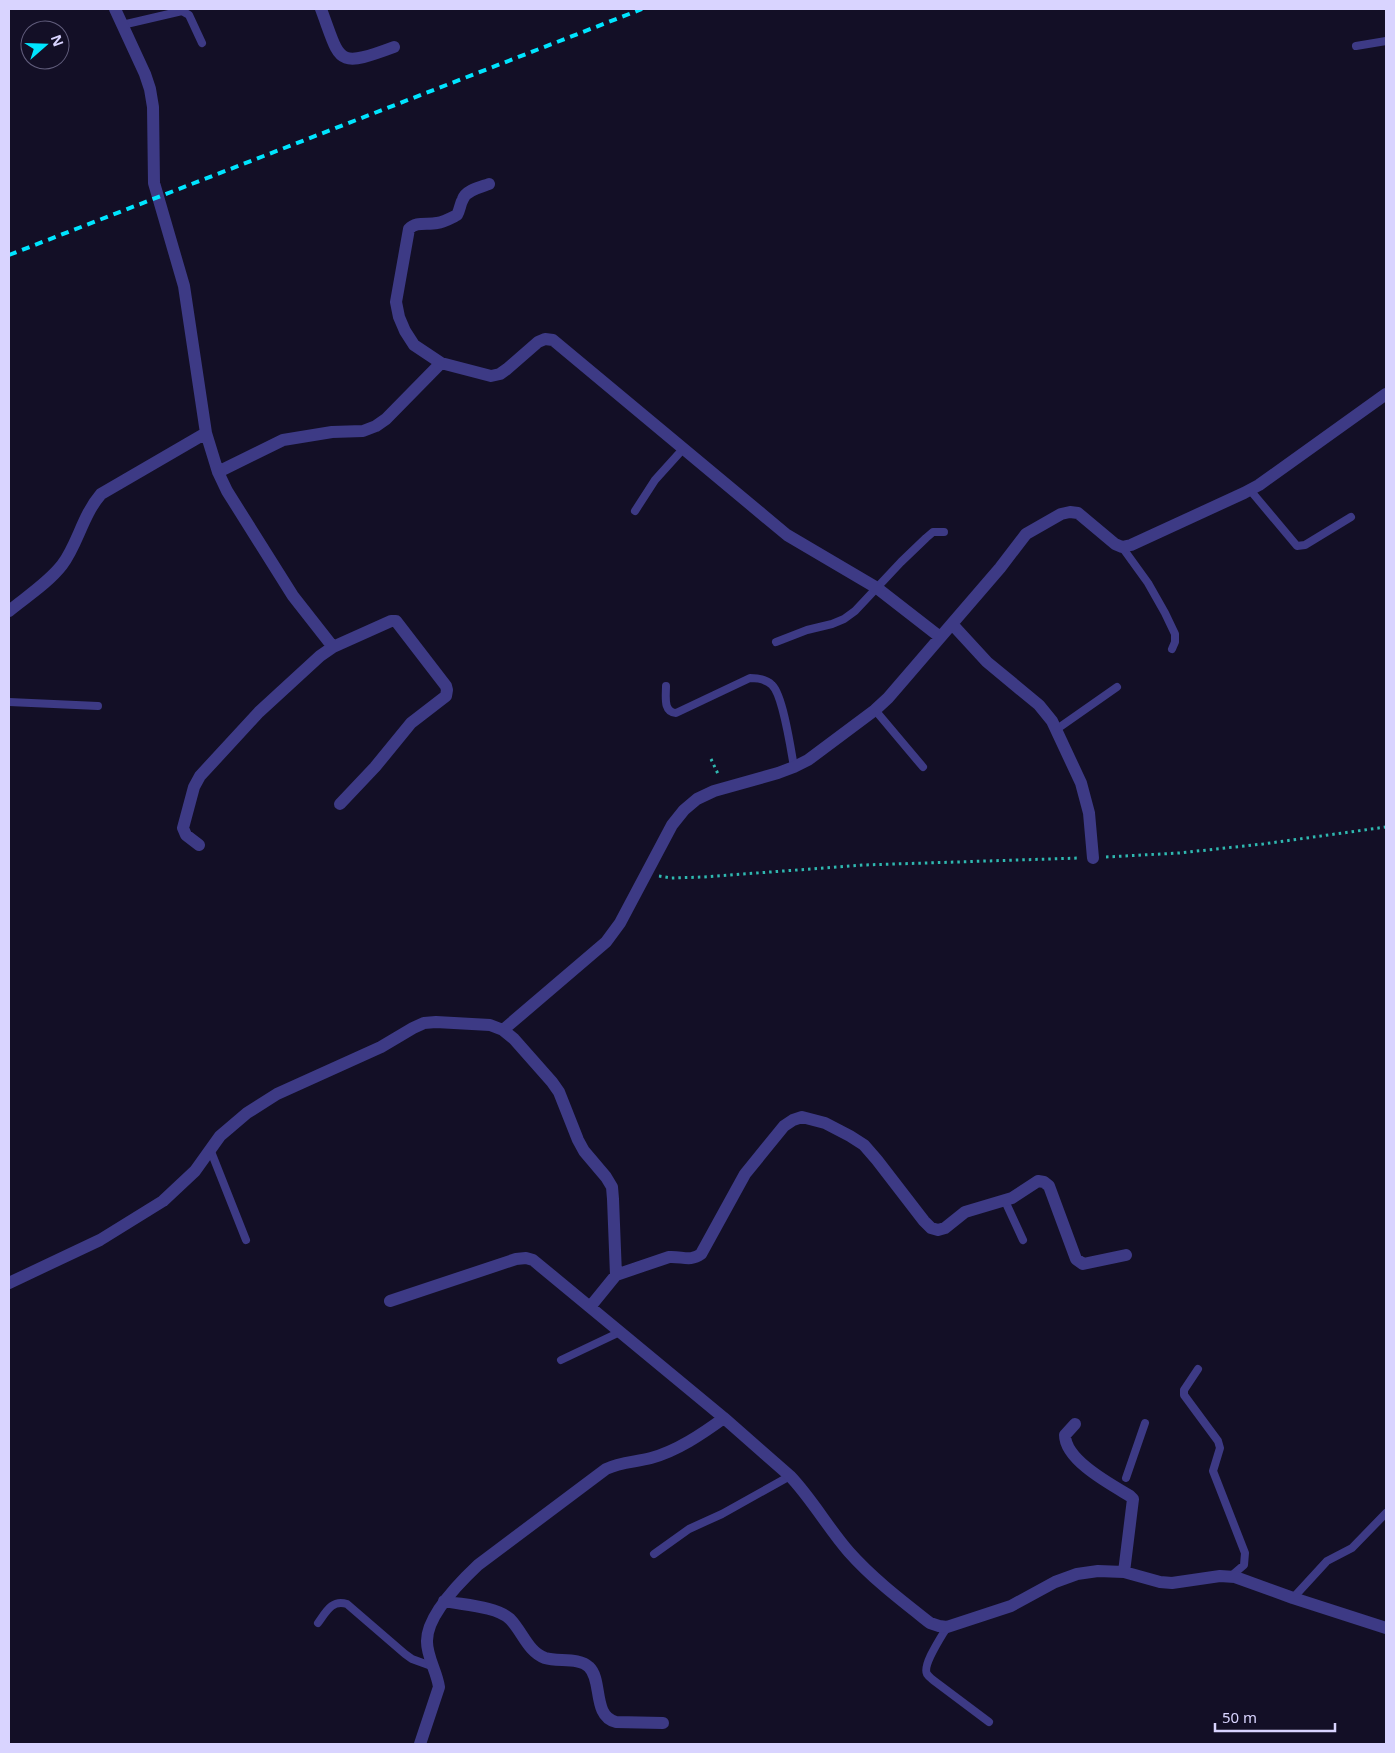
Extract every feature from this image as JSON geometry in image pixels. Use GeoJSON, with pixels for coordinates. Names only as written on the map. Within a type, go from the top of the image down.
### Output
{"type":"FeatureCollection","features":[{"type":"Feature","properties":{"kind":"street"},"geometry":{"type":"LineString","coordinates":[[115,9],[150,89],[153,107],[154,183],[188,304],[206,433],[218,472],[227,491],[293,596],[333,647]]}},
{"type":"Feature","properties":{"kind":"street"},"geometry":{"type":"LineString","coordinates":[[321,9],[336,49],[343,58],[353,60],[394,47]]}},
{"type":"Feature","properties":{"kind":"street"},"geometry":{"type":"LineString","coordinates":[[489,184],[469,192],[463,197],[461,208],[457,215],[436,223],[412,226],[409,229],[396,302],[399,317],[405,331],[414,344],[440,363],[491,376],[500,374],[508,369],[538,342],[545,339],[553,340],[787,535],[877,588],[940,637]]}},
{"type":"Feature","properties":{"kind":"street"},"geometry":{"type":"LineString","coordinates":[[218,472],[283,440],[332,432],[363,431],[376,426],[386,420],[440,363]]}},
{"type":"Feature","properties":{"kind":"street"},"geometry":{"type":"LineString","coordinates":[[503,1030],[606,942],[620,923],[672,825],[684,810],[697,799],[724,788],[794,767],[808,760],[875,710],[888,698],[952,624],[1000,568],[1026,534],[1061,514],[1070,512],[1078,513],[1115,544],[1122,547],[1131,546],[1250,490],[1386,394]]}},
{"type":"Feature","properties":{"kind":"street"},"geometry":{"type":"LineString","coordinates":[[9,611],[54,574],[63,564],[92,504],[101,494],[206,433]]}},
{"type":"Feature","properties":{"kind":"street"},"geometry":{"type":"LineString","coordinates":[[199,845],[186,835],[184,828],[194,787],[200,776],[259,712],[320,656],[333,647],[391,621],[396,621],[448,690],[446,696],[402,732],[375,767],[340,804]]}},
{"type":"Feature","properties":{"kind":"street"},"geometry":{"type":"LineString","coordinates":[[952,624],[987,662],[1039,706],[1056,728],[1081,783],[1089,813],[1093,858]]}},
{"type":"Feature","properties":{"kind":"street"},"geometry":{"type":"LineString","coordinates":[[9,1284],[100,1240],[164,1202],[195,1171],[220,1136],[262,1102],[382,1047],[412,1028],[424,1023],[436,1022],[490,1025],[503,1030],[514,1039],[552,1082],[559,1092],[584,1152],[606,1177],[612,1187],[616,1276]]}},
{"type":"Feature","properties":{"kind":"street"},"geometry":{"type":"LineString","coordinates":[[590,1307],[616,1276],[669,1257],[676,1256],[689,1260],[701,1254],[745,1174],[784,1126],[802,1117],[819,1122],[850,1136],[864,1145],[931,1228],[938,1230],[945,1228],[965,1212],[1005,1201],[1038,1181],[1044,1182],[1051,1190],[1076,1259],[1082,1264],[1126,1255]]}},
{"type":"Feature","properties":{"kind":"street"},"geometry":{"type":"LineString","coordinates":[[390,1300],[516,1259],[526,1258],[533,1260],[724,1418],[790,1476],[854,1556],[883,1586],[930,1623],[947,1627],[1011,1606],[1055,1582],[1077,1574],[1098,1571],[1124,1572],[1166,1583],[1220,1576],[1230,1577],[1386,1628]]}},
{"type":"Feature","properties":{"kind":"street"},"geometry":{"type":"LineString","coordinates":[[420,1744],[439,1687],[428,1652],[427,1640],[430,1627],[444,1601],[460,1581],[478,1565],[614,1464],[651,1458],[662,1454],[696,1437],[724,1418]]}},
{"type":"Feature","properties":{"kind":"street"},"geometry":{"type":"LineString","coordinates":[[1075,1424],[1065,1435],[1068,1448],[1090,1471],[1123,1484],[1133,1499],[1124,1572]]}},
{"type":"Feature","properties":{"kind":"street"},"geometry":{"type":"LineString","coordinates":[[444,1601],[502,1613],[510,1620],[536,1653],[545,1658],[581,1662],[588,1666],[593,1672],[601,1705],[605,1716],[609,1720],[616,1722],[663,1723]]}},
{"type":"Feature","properties":{"kind":"lane"},"geometry":{"type":"LineString","coordinates":[[122,25],[182,11],[189,15],[202,43]]}},
{"type":"Feature","properties":{"kind":"lane"},"geometry":{"type":"LineString","coordinates":[[1356,46],[1386,41]]}},
{"type":"Feature","properties":{"kind":"lane"},"geometry":{"type":"LineString","coordinates":[[635,511],[655,480],[683,449]]}},
{"type":"Feature","properties":{"kind":"lane"},"geometry":{"type":"LineString","coordinates":[[1250,490],[1297,546],[1305,545],[1351,517]]}},
{"type":"Feature","properties":{"kind":"lane"},"geometry":{"type":"LineString","coordinates":[[776,642],[801,632],[844,620],[933,532],[944,532]]}},
{"type":"Feature","properties":{"kind":"lane"},"geometry":{"type":"LineString","coordinates":[[1122,547],[1148,583],[1165,613],[1174,634],[1172,650]]}},
{"type":"Feature","properties":{"kind":"lane"},"geometry":{"type":"LineString","coordinates":[[666,686],[668,710],[676,713],[750,678],[758,678],[772,685],[778,696],[794,767]]}},
{"type":"Feature","properties":{"kind":"lane"},"geometry":{"type":"LineString","coordinates":[[1056,728],[1117,687]]}},
{"type":"Feature","properties":{"kind":"lane"},"geometry":{"type":"LineString","coordinates":[[9,702],[98,706]]}},
{"type":"Feature","properties":{"kind":"lane"},"geometry":{"type":"LineString","coordinates":[[875,710],[923,767]]}},
{"type":"Feature","properties":{"kind":"lane"},"geometry":{"type":"LineString","coordinates":[[210,1149],[246,1240]]}},
{"type":"Feature","properties":{"kind":"lane"},"geometry":{"type":"LineString","coordinates":[[1005,1201],[1023,1240]]}},
{"type":"Feature","properties":{"kind":"lane"},"geometry":{"type":"LineString","coordinates":[[561,1360],[620,1332]]}},
{"type":"Feature","properties":{"kind":"lane"},"geometry":{"type":"LineString","coordinates":[[1198,1369],[1184,1390],[1184,1395],[1218,1441],[1220,1448],[1213,1471],[1245,1553],[1244,1565],[1230,1577]]}},
{"type":"Feature","properties":{"kind":"lane"},"geometry":{"type":"LineString","coordinates":[[1123,1484],[1145,1423]]}},
{"type":"Feature","properties":{"kind":"lane"},"geometry":{"type":"LineString","coordinates":[[654,1554],[689,1529],[722,1514],[790,1476]]}},
{"type":"Feature","properties":{"kind":"lane"},"geometry":{"type":"LineString","coordinates":[[1293,1598],[1327,1561],[1352,1548],[1386,1513]]}},
{"type":"Feature","properties":{"kind":"lane"},"geometry":{"type":"LineString","coordinates":[[318,1623],[330,1606],[336,1603],[347,1604],[405,1654],[412,1659],[434,1667]]}},
{"type":"Feature","properties":{"kind":"lane"},"geometry":{"type":"LineString","coordinates":[[947,1627],[928,1661],[927,1674],[989,1722]]}},
{"type":"Feature","properties":{"kind":"path"},"geometry":{"type":"LineString","coordinates":[[711,759],[724,788]]}},
{"type":"Feature","properties":{"kind":"path"},"geometry":{"type":"LineString","coordinates":[[649,868],[657,875],[671,878],[863,865],[1093,858],[1179,853],[1386,827]]}},
{"type":"Feature","properties":{"kind":"railway"},"geometry":{"type":"LineString","coordinates":[[9,255],[642,9]]}}]}
